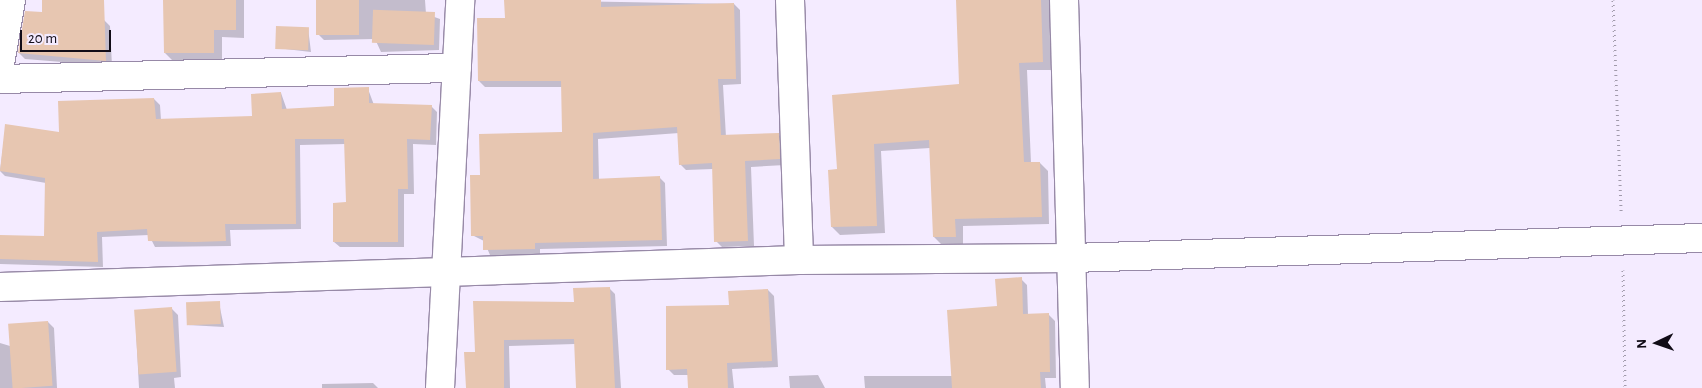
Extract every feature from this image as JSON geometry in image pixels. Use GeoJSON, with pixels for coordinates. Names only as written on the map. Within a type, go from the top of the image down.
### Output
{"type":"FeatureCollection","features":[{"type":"Feature","properties":{"kind":"street"},"geometry":{"type":"LineString","coordinates":[[0,64],[11,0]]}},
{"type":"Feature","properties":{"kind":"street"},"geometry":{"type":"LineString","coordinates":[[440,388],[449,270],[460,0]]}},
{"type":"Feature","properties":{"kind":"street"},"geometry":{"type":"LineString","coordinates":[[790,0],[798,260]]}},
{"type":"Feature","properties":{"kind":"street"},"geometry":{"type":"LineString","coordinates":[[1064,0],[1075,388]]}},
{"type":"Feature","properties":{"kind":"street"},"geometry":{"type":"LineString","coordinates":[[0,79],[457,68]]}},
{"type":"Feature","properties":{"kind":"street"},"geometry":{"type":"LineString","coordinates":[[0,287],[449,270],[798,260],[1072,258],[1702,238]]}},
{"type":"Feature","properties":{"kind":"path"},"geometry":{"type":"LineString","coordinates":[[1613,0],[1622,241],[1625,388]]}},
{"type":"Feature","properties":{"kind":"building"},"geometry":{"type":"Polygon","coordinates":[[[42,0],[104,0],[106,61],[18,53],[25,11],[42,12],[42,0]]]}},
{"type":"Feature","properties":{"kind":"building"},"geometry":{"type":"Polygon","coordinates":[[[163,0],[236,0],[236,30],[214,30],[214,53],[164,53],[163,0]]]}},
{"type":"Feature","properties":{"kind":"building"},"geometry":{"type":"Polygon","coordinates":[[[316,0],[359,0],[359,35],[316,35],[316,0]]]}},
{"type":"Feature","properties":{"kind":"building"},"geometry":{"type":"Polygon","coordinates":[[[504,0],[601,0],[601,7],[734,3],[736,79],[718,79],[721,135],[779,133],[780,159],[745,161],[748,241],[714,242],[712,163],[679,165],[677,127],[593,133],[593,179],[660,176],[662,240],[535,243],[535,249],[483,250],[483,236],[471,236],[470,175],[480,175],[479,134],[562,132],[561,81],[478,81],[477,18],[505,18],[504,0]]]}},
{"type":"Feature","properties":{"kind":"building"},"geometry":{"type":"Polygon","coordinates":[[[956,0],[1041,0],[1043,62],[1019,63],[1024,162],[1040,162],[1042,217],[955,219],[956,237],[933,237],[929,140],[874,144],[877,226],[831,227],[828,170],[837,169],[832,95],[959,84],[956,0]]]}},
{"type":"Feature","properties":{"kind":"building"},"geometry":{"type":"Polygon","coordinates":[[[373,10],[435,12],[434,45],[372,43],[373,10]]]}},
{"type":"Feature","properties":{"kind":"building"},"geometry":{"type":"Polygon","coordinates":[[[276,26],[309,27],[308,50],[275,49],[276,26]]]}},
{"type":"Feature","properties":{"kind":"building"},"geometry":{"type":"Polygon","coordinates":[[[369,87],[369,103],[432,105],[430,140],[407,139],[408,189],[398,189],[398,242],[333,242],[333,203],[346,202],[344,139],[295,139],[296,224],[225,224],[226,241],[148,241],[147,229],[97,232],[98,262],[0,259],[0,235],[44,236],[45,178],[0,171],[5,124],[59,132],[58,101],[154,98],[156,119],[252,116],[251,94],[281,92],[282,109],[334,106],[334,88],[369,87]]]}},
{"type":"Feature","properties":{"kind":"building"},"geometry":{"type":"Polygon","coordinates":[[[1022,277],[1023,314],[1049,313],[1050,372],[1040,372],[1041,388],[952,388],[947,310],[997,306],[995,279],[1022,277]]]}},
{"type":"Feature","properties":{"kind":"building"},"geometry":{"type":"Polygon","coordinates":[[[610,287],[615,388],[576,388],[574,339],[504,340],[504,388],[466,388],[464,352],[475,352],[473,301],[574,302],[573,288],[610,287]]]}},
{"type":"Feature","properties":{"kind":"building"},"geometry":{"type":"Polygon","coordinates":[[[768,289],[772,361],[727,363],[728,388],[688,388],[687,369],[666,370],[666,306],[729,305],[728,291],[768,289]]]}},
{"type":"Feature","properties":{"kind":"building"},"geometry":{"type":"Polygon","coordinates":[[[220,301],[221,324],[187,325],[186,302],[220,301]]]}},
{"type":"Feature","properties":{"kind":"building"},"geometry":{"type":"Polygon","coordinates":[[[172,307],[177,372],[139,374],[134,310],[172,307]]]}},
{"type":"Feature","properties":{"kind":"building"},"geometry":{"type":"Polygon","coordinates":[[[48,321],[53,386],[13,388],[8,324],[48,321]]]}}]}
